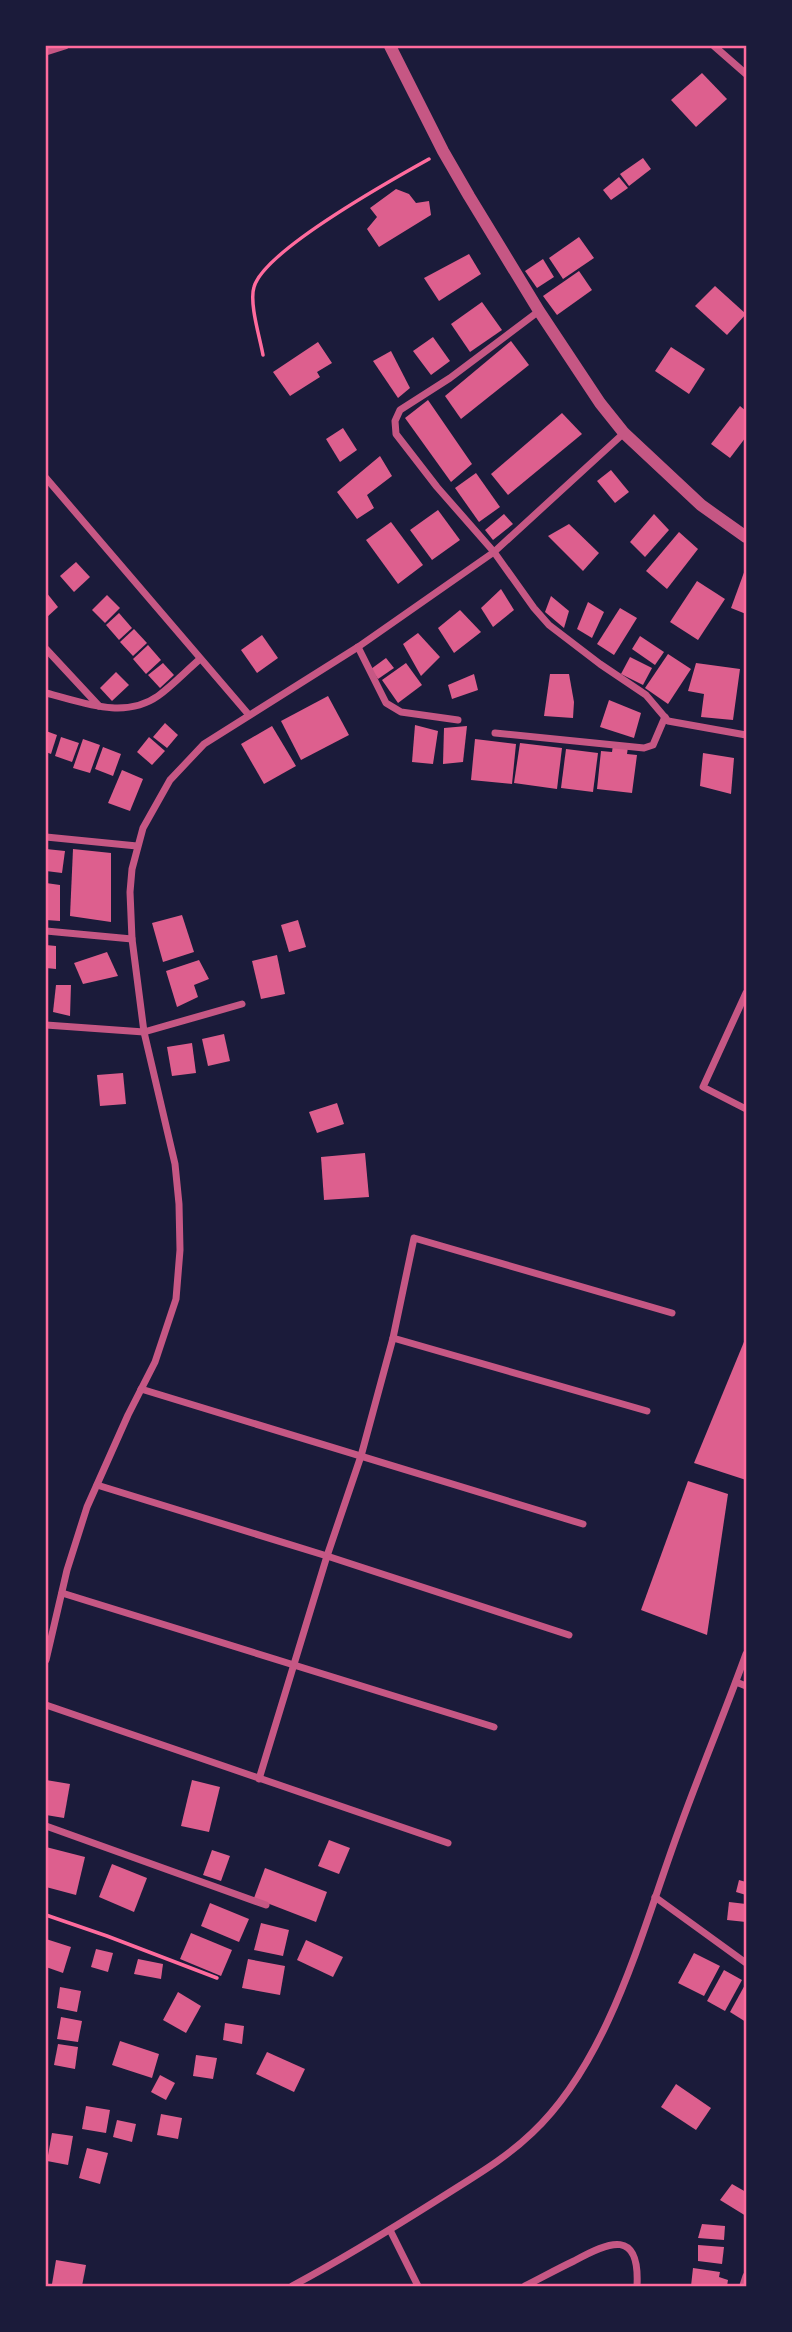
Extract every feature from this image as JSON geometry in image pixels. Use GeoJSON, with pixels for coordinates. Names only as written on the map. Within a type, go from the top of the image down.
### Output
{"type":"FeatureCollection","features":[{"type":"Feature","properties":{"kind":"street"},"geometry":{"type":"LineString","coordinates":[[46,52],[65,46]]}},
{"type":"Feature","properties":{"kind":"street"},"geometry":{"type":"LineString","coordinates":[[390,46],[443,151],[539,311],[600,403],[624,433],[701,505],[747,537]]}},
{"type":"Feature","properties":{"kind":"street"},"geometry":{"type":"LineString","coordinates":[[714,46],[747,74]]}},
{"type":"Feature","properties":{"kind":"street"},"geometry":{"type":"LineString","coordinates":[[539,311],[450,378],[400,410],[395,421],[396,434],[437,487],[494,552],[549,625],[646,695],[674,724],[747,735]]}},
{"type":"Feature","properties":{"kind":"street"},"geometry":{"type":"LineString","coordinates":[[46,1660],[79,1531],[97,1485],[155,1362],[176,1299],[180,1250],[175,1164],[144,1032],[132,939],[130,892],[137,846],[150,814],[170,780],[204,744],[358,647],[494,552],[624,433]]}},
{"type":"Feature","properties":{"kind":"street"},"geometry":{"type":"LineString","coordinates":[[46,478],[249,715]]}},
{"type":"Feature","properties":{"kind":"street"},"geometry":{"type":"LineString","coordinates":[[358,647],[386,703],[401,712],[458,720]]}},
{"type":"Feature","properties":{"kind":"street"},"geometry":{"type":"LineString","coordinates":[[46,649],[100,706]]}},
{"type":"Feature","properties":{"kind":"street"},"geometry":{"type":"LineString","coordinates":[[46,693],[119,709],[145,703],[158,696],[200,659]]}},
{"type":"Feature","properties":{"kind":"street"},"geometry":{"type":"LineString","coordinates":[[495,733],[645,748],[653,745],[665,717]]}},
{"type":"Feature","properties":{"kind":"street"},"geometry":{"type":"LineString","coordinates":[[46,837],[137,846]]}},
{"type":"Feature","properties":{"kind":"street"},"geometry":{"type":"LineString","coordinates":[[46,931],[132,939]]}},
{"type":"Feature","properties":{"kind":"street"},"geometry":{"type":"LineString","coordinates":[[747,993],[703,1087],[747,1109]]}},
{"type":"Feature","properties":{"kind":"street"},"geometry":{"type":"LineString","coordinates":[[46,1025],[144,1032],[242,1004]]}},
{"type":"Feature","properties":{"kind":"street"},"geometry":{"type":"LineString","coordinates":[[259,1779],[327,1556],[361,1456],[393,1338],[414,1238],[672,1313]]}},
{"type":"Feature","properties":{"kind":"street"},"geometry":{"type":"LineString","coordinates":[[393,1338],[648,1411]]}},
{"type":"Feature","properties":{"kind":"street"},"geometry":{"type":"LineString","coordinates":[[141,1389],[583,1524]]}},
{"type":"Feature","properties":{"kind":"street"},"geometry":{"type":"LineString","coordinates":[[97,1485],[569,1635]]}},
{"type":"Feature","properties":{"kind":"street"},"geometry":{"type":"LineString","coordinates":[[62,1592],[494,1727]]}},
{"type":"Feature","properties":{"kind":"street"},"geometry":{"type":"LineString","coordinates":[[292,2287],[500,2161],[533,2132],[557,2105],[595,2046],[615,2005],[680,1826],[747,1654]]}},
{"type":"Feature","properties":{"kind":"street"},"geometry":{"type":"LineString","coordinates":[[736,1682],[747,1686]]}},
{"type":"Feature","properties":{"kind":"street"},"geometry":{"type":"LineString","coordinates":[[46,1705],[447,1843]]}},
{"type":"Feature","properties":{"kind":"street"},"geometry":{"type":"LineString","coordinates":[[46,1826],[266,1905]]}},
{"type":"Feature","properties":{"kind":"street"},"geometry":{"type":"LineString","coordinates":[[655,1897],[747,1963]]}},
{"type":"Feature","properties":{"kind":"street"},"geometry":{"type":"LineString","coordinates":[[390,2230],[418,2287]]}},
{"type":"Feature","properties":{"kind":"street"},"geometry":{"type":"LineString","coordinates":[[525,2287],[603,2245],[619,2244],[631,2250],[638,2269],[637,2287]]}},
{"type":"Feature","properties":{"kind":"street"},"geometry":{"type":"LineString","coordinates":[[744,2285],[747,2276]]}},
{"type":"Feature","properties":{"kind":"path"},"geometry":{"type":"LineString","coordinates":[[263,355],[252,290],[258,276],[276,258],[333,216],[443,151]]}},
{"type":"Feature","properties":{"kind":"path"},"geometry":{"type":"LineString","coordinates":[[46,1916],[217,1978]]}},
{"type":"Feature","properties":{"kind":"building"},"geometry":{"type":"Polygon","coordinates":[[[702,73],[727,99],[696,127],[671,100],[702,73]]]}},
{"type":"Feature","properties":{"kind":"building"},"geometry":{"type":"Polygon","coordinates":[[[643,158],[651,169],[629,186],[620,174],[643,158]]]}},
{"type":"Feature","properties":{"kind":"building"},"geometry":{"type":"Polygon","coordinates":[[[619,177],[628,188],[611,200],[603,190],[619,177]]]}},
{"type":"Feature","properties":{"kind":"building"},"geometry":{"type":"Polygon","coordinates":[[[396,189],[409,194],[416,203],[429,201],[431,215],[379,247],[367,229],[377,217],[370,208],[396,189]]]}},
{"type":"Feature","properties":{"kind":"building"},"geometry":{"type":"Polygon","coordinates":[[[579,237],[594,258],[563,279],[549,258],[579,237]]]}},
{"type":"Feature","properties":{"kind":"building"},"geometry":{"type":"Polygon","coordinates":[[[469,254],[481,274],[439,301],[424,278],[469,254]]]}},
{"type":"Feature","properties":{"kind":"building"},"geometry":{"type":"Polygon","coordinates":[[[543,259],[554,277],[537,288],[525,271],[543,259]]]}},
{"type":"Feature","properties":{"kind":"building"},"geometry":{"type":"Polygon","coordinates":[[[579,271],[592,290],[557,315],[543,296],[579,271]]]}},
{"type":"Feature","properties":{"kind":"building"},"geometry":{"type":"Polygon","coordinates":[[[715,286],[746,314],[727,335],[695,306],[715,286]]]}},
{"type":"Feature","properties":{"kind":"building"},"geometry":{"type":"Polygon","coordinates":[[[482,302],[502,330],[470,352],[451,324],[482,302]]]}},
{"type":"Feature","properties":{"kind":"building"},"geometry":{"type":"Polygon","coordinates":[[[433,337],[450,361],[431,375],[413,351],[433,337]]]}},
{"type":"Feature","properties":{"kind":"building"},"geometry":{"type":"Polygon","coordinates":[[[511,341],[529,365],[461,419],[445,396],[511,341]]]}},
{"type":"Feature","properties":{"kind":"building"},"geometry":{"type":"Polygon","coordinates":[[[318,342],[332,363],[317,372],[320,377],[290,396],[273,372],[318,342]]]}},
{"type":"Feature","properties":{"kind":"building"},"geometry":{"type":"Polygon","coordinates":[[[671,347],[705,369],[689,394],[655,371],[671,347]]]}},
{"type":"Feature","properties":{"kind":"building"},"geometry":{"type":"Polygon","coordinates":[[[391,351],[410,388],[398,398],[373,361],[391,351]]]}},
{"type":"Feature","properties":{"kind":"building"},"geometry":{"type":"Polygon","coordinates":[[[428,400],[472,464],[451,482],[405,418],[428,400]]]}},
{"type":"Feature","properties":{"kind":"building"},"geometry":{"type":"Polygon","coordinates":[[[740,406],[746,411],[746,437],[730,458],[711,444],[740,406]]]}},
{"type":"Feature","properties":{"kind":"building"},"geometry":{"type":"Polygon","coordinates":[[[562,413],[582,434],[508,495],[491,474],[562,413]]]}},
{"type":"Feature","properties":{"kind":"building"},"geometry":{"type":"Polygon","coordinates":[[[343,428],[357,450],[340,462],[326,439],[343,428]]]}},
{"type":"Feature","properties":{"kind":"building"},"geometry":{"type":"Polygon","coordinates":[[[380,456],[392,476],[367,495],[374,508],[357,519],[337,492],[380,456]]]}},
{"type":"Feature","properties":{"kind":"building"},"geometry":{"type":"Polygon","coordinates":[[[611,470],[629,492],[615,503],[597,481],[611,470]]]}},
{"type":"Feature","properties":{"kind":"building"},"geometry":{"type":"Polygon","coordinates":[[[476,473],[500,507],[479,522],[455,488],[476,473]]]}},
{"type":"Feature","properties":{"kind":"building"},"geometry":{"type":"Polygon","coordinates":[[[438,510],[460,540],[432,560],[410,530],[438,510]]]}},
{"type":"Feature","properties":{"kind":"building"},"geometry":{"type":"Polygon","coordinates":[[[504,514],[513,524],[493,540],[485,530],[504,514]]]}},
{"type":"Feature","properties":{"kind":"building"},"geometry":{"type":"Polygon","coordinates":[[[654,514],[669,530],[645,557],[630,542],[654,514]]]}},
{"type":"Feature","properties":{"kind":"building"},"geometry":{"type":"Polygon","coordinates":[[[391,522],[423,565],[398,584],[366,540],[391,522]]]}},
{"type":"Feature","properties":{"kind":"building"},"geometry":{"type":"Polygon","coordinates":[[[569,524],[599,553],[583,571],[548,536],[569,524]]]}},
{"type":"Feature","properties":{"kind":"building"},"geometry":{"type":"Polygon","coordinates":[[[679,532],[698,549],[667,589],[646,571],[679,532]]]}},
{"type":"Feature","properties":{"kind":"building"},"geometry":{"type":"Polygon","coordinates":[[[76,562],[90,577],[74,592],[60,576],[76,562]]]}},
{"type":"Feature","properties":{"kind":"building"},"geometry":{"type":"Polygon","coordinates":[[[746,567],[746,614],[731,608],[746,567]]]}},
{"type":"Feature","properties":{"kind":"building"},"geometry":{"type":"Polygon","coordinates":[[[697,581],[725,599],[698,640],[670,622],[697,581]]]}},
{"type":"Feature","properties":{"kind":"building"},"geometry":{"type":"Polygon","coordinates":[[[501,589],[514,610],[493,627],[481,608],[501,589]]]}},
{"type":"Feature","properties":{"kind":"building"},"geometry":{"type":"Polygon","coordinates":[[[46,592],[58,607],[46,618],[46,592]]]}},
{"type":"Feature","properties":{"kind":"building"},"geometry":{"type":"Polygon","coordinates":[[[107,595],[120,608],[105,623],[92,610],[107,595]]]}},
{"type":"Feature","properties":{"kind":"building"},"geometry":{"type":"Polygon","coordinates":[[[551,596],[569,611],[564,628],[545,612],[551,596]]]}},
{"type":"Feature","properties":{"kind":"building"},"geometry":{"type":"Polygon","coordinates":[[[588,602],[604,612],[592,638],[577,629],[588,602]]]}},
{"type":"Feature","properties":{"kind":"building"},"geometry":{"type":"Polygon","coordinates":[[[620,608],[637,618],[614,655],[597,644],[620,608]]]}},
{"type":"Feature","properties":{"kind":"building"},"geometry":{"type":"Polygon","coordinates":[[[460,610],[481,632],[454,653],[438,628],[460,610]]]}},
{"type":"Feature","properties":{"kind":"building"},"geometry":{"type":"Polygon","coordinates":[[[119,613],[132,628],[119,640],[106,625],[119,613]]]}},
{"type":"Feature","properties":{"kind":"building"},"geometry":{"type":"Polygon","coordinates":[[[134,629],[147,643],[133,656],[120,642],[134,629]]]}},
{"type":"Feature","properties":{"kind":"building"},"geometry":{"type":"Polygon","coordinates":[[[418,633],[440,657],[421,676],[403,644],[418,633]]]}},
{"type":"Feature","properties":{"kind":"building"},"geometry":{"type":"Polygon","coordinates":[[[262,635],[278,658],[257,673],[241,650],[262,635]]]}},
{"type":"Feature","properties":{"kind":"building"},"geometry":{"type":"Polygon","coordinates":[[[640,636],[664,652],[655,665],[632,649],[640,636]]]}},
{"type":"Feature","properties":{"kind":"building"},"geometry":{"type":"Polygon","coordinates":[[[148,645],[161,660],[146,674],[133,659],[148,645]]]}},
{"type":"Feature","properties":{"kind":"building"},"geometry":{"type":"Polygon","coordinates":[[[668,654],[691,669],[668,704],[645,688],[668,654]]]}},
{"type":"Feature","properties":{"kind":"building"},"geometry":{"type":"Polygon","coordinates":[[[630,657],[652,668],[643,685],[621,674],[630,657]]]}},
{"type":"Feature","properties":{"kind":"building"},"geometry":{"type":"Polygon","coordinates":[[[386,658],[394,668],[378,679],[371,669],[386,658]]]}},
{"type":"Feature","properties":{"kind":"building"},"geometry":{"type":"Polygon","coordinates":[[[163,663],[174,675],[160,688],[148,675],[163,663]]]}},
{"type":"Feature","properties":{"kind":"building"},"geometry":{"type":"Polygon","coordinates":[[[406,663],[422,685],[398,703],[382,680],[406,663]]]}},
{"type":"Feature","properties":{"kind":"building"},"geometry":{"type":"Polygon","coordinates":[[[696,663],[740,669],[733,720],[701,717],[704,694],[688,691],[696,663]]]}},
{"type":"Feature","properties":{"kind":"building"},"geometry":{"type":"Polygon","coordinates":[[[116,672],[129,685],[112,701],[100,688],[116,672]]]}},
{"type":"Feature","properties":{"kind":"building"},"geometry":{"type":"Polygon","coordinates":[[[474,674],[478,690],[452,699],[448,685],[474,674]]]}},
{"type":"Feature","properties":{"kind":"building"},"geometry":{"type":"Polygon","coordinates":[[[550,674],[569,674],[574,702],[573,718],[544,716],[550,674]]]}},
{"type":"Feature","properties":{"kind":"building"},"geometry":{"type":"Polygon","coordinates":[[[328,696],[349,735],[301,760],[281,721],[328,696]]]}},
{"type":"Feature","properties":{"kind":"building"},"geometry":{"type":"Polygon","coordinates":[[[609,700],[641,713],[634,738],[600,727],[609,700]]]}},
{"type":"Feature","properties":{"kind":"building"},"geometry":{"type":"Polygon","coordinates":[[[165,723],[178,735],[167,748],[153,737],[165,723]]]}},
{"type":"Feature","properties":{"kind":"building"},"geometry":{"type":"Polygon","coordinates":[[[415,725],[438,731],[433,764],[412,762],[415,725]]]}},
{"type":"Feature","properties":{"kind":"building"},"geometry":{"type":"Polygon","coordinates":[[[272,726],[296,766],[264,784],[241,744],[272,726]]]}},
{"type":"Feature","properties":{"kind":"building"},"geometry":{"type":"Polygon","coordinates":[[[467,726],[463,762],[443,764],[444,728],[467,726]]]}},
{"type":"Feature","properties":{"kind":"building"},"geometry":{"type":"Polygon","coordinates":[[[46,731],[57,735],[51,754],[46,752],[46,731]]]}},
{"type":"Feature","properties":{"kind":"building"},"geometry":{"type":"Polygon","coordinates":[[[61,737],[79,743],[72,762],[55,756],[61,737]]]}},
{"type":"Feature","properties":{"kind":"building"},"geometry":{"type":"Polygon","coordinates":[[[149,737],[165,751],[152,765],[137,752],[149,737]]]}},
{"type":"Feature","properties":{"kind":"building"},"geometry":{"type":"Polygon","coordinates":[[[83,739],[100,745],[90,773],[73,768],[83,739]]]}},
{"type":"Feature","properties":{"kind":"building"},"geometry":{"type":"Polygon","coordinates":[[[475,739],[516,744],[512,784],[471,780],[475,739]]]}},
{"type":"Feature","properties":{"kind":"building"},"geometry":{"type":"Polygon","coordinates":[[[520,743],[562,748],[557,789],[514,783],[520,743]]]}},
{"type":"Feature","properties":{"kind":"building"},"geometry":{"type":"Polygon","coordinates":[[[613,745],[628,747],[627,754],[637,755],[632,793],[597,789],[601,751],[612,752],[613,745]]]}},
{"type":"Feature","properties":{"kind":"building"},"geometry":{"type":"Polygon","coordinates":[[[103,747],[121,754],[113,776],[95,769],[103,747]]]}},
{"type":"Feature","properties":{"kind":"building"},"geometry":{"type":"Polygon","coordinates":[[[566,749],[598,753],[593,792],[561,788],[566,749]]]}},
{"type":"Feature","properties":{"kind":"building"},"geometry":{"type":"Polygon","coordinates":[[[703,753],[734,758],[731,794],[700,786],[703,753]]]}},
{"type":"Feature","properties":{"kind":"building"},"geometry":{"type":"Polygon","coordinates":[[[122,770],[143,779],[130,811],[108,803],[122,770]]]}},
{"type":"Feature","properties":{"kind":"building"},"geometry":{"type":"Polygon","coordinates":[[[46,849],[65,851],[62,873],[46,871],[46,849]]]}},
{"type":"Feature","properties":{"kind":"building"},"geometry":{"type":"Polygon","coordinates":[[[73,849],[111,853],[111,922],[70,916],[73,849]]]}},
{"type":"Feature","properties":{"kind":"building"},"geometry":{"type":"Polygon","coordinates":[[[46,883],[60,885],[60,921],[46,920],[46,883]]]}},
{"type":"Feature","properties":{"kind":"building"},"geometry":{"type":"Polygon","coordinates":[[[182,915],[194,952],[163,962],[152,923],[182,915]]]}},
{"type":"Feature","properties":{"kind":"building"},"geometry":{"type":"Polygon","coordinates":[[[298,920],[306,947],[289,952],[281,925],[298,920]]]}},
{"type":"Feature","properties":{"kind":"building"},"geometry":{"type":"Polygon","coordinates":[[[46,945],[56,946],[56,969],[46,968],[46,945]]]}},
{"type":"Feature","properties":{"kind":"building"},"geometry":{"type":"Polygon","coordinates":[[[107,952],[118,976],[83,984],[74,963],[107,952]]]}},
{"type":"Feature","properties":{"kind":"building"},"geometry":{"type":"Polygon","coordinates":[[[277,955],[285,994],[261,999],[252,961],[277,955]]]}},
{"type":"Feature","properties":{"kind":"building"},"geometry":{"type":"Polygon","coordinates":[[[199,960],[209,979],[194,985],[198,997],[177,1007],[166,971],[199,960]]]}},
{"type":"Feature","properties":{"kind":"building"},"geometry":{"type":"Polygon","coordinates":[[[56,985],[71,985],[70,1016],[53,1012],[56,985]]]}},
{"type":"Feature","properties":{"kind":"building"},"geometry":{"type":"Polygon","coordinates":[[[224,1034],[230,1061],[208,1066],[202,1039],[224,1034]]]}},
{"type":"Feature","properties":{"kind":"building"},"geometry":{"type":"Polygon","coordinates":[[[192,1043],[196,1073],[172,1076],[167,1047],[192,1043]]]}},
{"type":"Feature","properties":{"kind":"building"},"geometry":{"type":"Polygon","coordinates":[[[123,1073],[126,1104],[100,1106],[97,1075],[123,1073]]]}},
{"type":"Feature","properties":{"kind":"building"},"geometry":{"type":"Polygon","coordinates":[[[337,1103],[344,1124],[317,1133],[309,1112],[337,1103]]]}},
{"type":"Feature","properties":{"kind":"building"},"geometry":{"type":"Polygon","coordinates":[[[365,1153],[369,1197],[324,1200],[321,1157],[365,1153]]]}},
{"type":"Feature","properties":{"kind":"building"},"geometry":{"type":"Polygon","coordinates":[[[746,1337],[746,1480],[694,1463],[746,1337]]]}},
{"type":"Feature","properties":{"kind":"building"},"geometry":{"type":"Polygon","coordinates":[[[688,1481],[728,1494],[707,1635],[641,1610],[688,1481]]]}},
{"type":"Feature","properties":{"kind":"building"},"geometry":{"type":"Polygon","coordinates":[[[46,1780],[70,1784],[64,1818],[46,1815],[46,1780]]]}},
{"type":"Feature","properties":{"kind":"building"},"geometry":{"type":"Polygon","coordinates":[[[192,1780],[220,1787],[209,1832],[181,1826],[192,1780]]]}},
{"type":"Feature","properties":{"kind":"building"},"geometry":{"type":"Polygon","coordinates":[[[329,1840],[350,1848],[339,1874],[318,1866],[329,1840]]]}},
{"type":"Feature","properties":{"kind":"building"},"geometry":{"type":"Polygon","coordinates":[[[46,1847],[85,1857],[76,1895],[46,1887],[46,1847]]]}},
{"type":"Feature","properties":{"kind":"building"},"geometry":{"type":"Polygon","coordinates":[[[212,1850],[230,1856],[221,1881],[203,1875],[212,1850]]]}},
{"type":"Feature","properties":{"kind":"building"},"geometry":{"type":"Polygon","coordinates":[[[112,1864],[147,1878],[134,1912],[99,1897],[112,1864]]]}},
{"type":"Feature","properties":{"kind":"building"},"geometry":{"type":"Polygon","coordinates":[[[265,1868],[327,1892],[316,1922],[254,1898],[265,1868]]]}},
{"type":"Feature","properties":{"kind":"building"},"geometry":{"type":"Polygon","coordinates":[[[739,1880],[746,1882],[746,1895],[736,1892],[739,1880]]]}},
{"type":"Feature","properties":{"kind":"building"},"geometry":{"type":"Polygon","coordinates":[[[729,1902],[746,1904],[746,1922],[727,1920],[729,1902]]]}},
{"type":"Feature","properties":{"kind":"building"},"geometry":{"type":"Polygon","coordinates":[[[210,1903],[249,1919],[239,1942],[201,1926],[210,1903]]]}},
{"type":"Feature","properties":{"kind":"building"},"geometry":{"type":"Polygon","coordinates":[[[261,1923],[289,1930],[283,1956],[254,1950],[261,1923]]]}},
{"type":"Feature","properties":{"kind":"building"},"geometry":{"type":"Polygon","coordinates":[[[191,1933],[232,1950],[221,1976],[180,1959],[191,1933]]]}},
{"type":"Feature","properties":{"kind":"building"},"geometry":{"type":"Polygon","coordinates":[[[46,1939],[71,1947],[63,1973],[46,1967],[46,1939]]]}},
{"type":"Feature","properties":{"kind":"building"},"geometry":{"type":"Polygon","coordinates":[[[306,1940],[343,1957],[333,1977],[297,1960],[306,1940]]]}},
{"type":"Feature","properties":{"kind":"building"},"geometry":{"type":"Polygon","coordinates":[[[96,1949],[113,1953],[108,1972],[91,1967],[96,1949]]]}},
{"type":"Feature","properties":{"kind":"building"},"geometry":{"type":"Polygon","coordinates":[[[694,1953],[720,1966],[704,1996],[678,1983],[694,1953]]]}},
{"type":"Feature","properties":{"kind":"building"},"geometry":{"type":"Polygon","coordinates":[[[138,1959],[163,1964],[161,1979],[134,1974],[138,1959]]]}},
{"type":"Feature","properties":{"kind":"building"},"geometry":{"type":"Polygon","coordinates":[[[248,1959],[285,1966],[280,1995],[242,1988],[248,1959]]]}},
{"type":"Feature","properties":{"kind":"building"},"geometry":{"type":"Polygon","coordinates":[[[724,1970],[742,1980],[725,2011],[707,2001],[724,1970]]]}},
{"type":"Feature","properties":{"kind":"building"},"geometry":{"type":"Polygon","coordinates":[[[746,1983],[746,2022],[730,2012],[746,1983]]]}},
{"type":"Feature","properties":{"kind":"building"},"geometry":{"type":"Polygon","coordinates":[[[60,1987],[81,1991],[77,2012],[57,2008],[60,1987]]]}},
{"type":"Feature","properties":{"kind":"building"},"geometry":{"type":"Polygon","coordinates":[[[178,1992],[201,2006],[186,2033],[163,2020],[178,1992]]]}},
{"type":"Feature","properties":{"kind":"building"},"geometry":{"type":"Polygon","coordinates":[[[61,2017],[82,2021],[78,2042],[57,2039],[61,2017]]]}},
{"type":"Feature","properties":{"kind":"building"},"geometry":{"type":"Polygon","coordinates":[[[225,2023],[244,2026],[242,2044],[223,2040],[225,2023]]]}},
{"type":"Feature","properties":{"kind":"building"},"geometry":{"type":"Polygon","coordinates":[[[120,2041],[159,2054],[152,2078],[112,2065],[120,2041]]]}},
{"type":"Feature","properties":{"kind":"building"},"geometry":{"type":"Polygon","coordinates":[[[58,2044],[78,2047],[75,2069],[54,2065],[58,2044]]]}},
{"type":"Feature","properties":{"kind":"building"},"geometry":{"type":"Polygon","coordinates":[[[267,2052],[305,2069],[294,2092],[256,2074],[267,2052]]]}},
{"type":"Feature","properties":{"kind":"building"},"geometry":{"type":"Polygon","coordinates":[[[196,2055],[217,2058],[213,2079],[193,2076],[196,2055]]]}},
{"type":"Feature","properties":{"kind":"building"},"geometry":{"type":"Polygon","coordinates":[[[160,2075],[175,2083],[166,2100],[151,2092],[160,2075]]]}},
{"type":"Feature","properties":{"kind":"building"},"geometry":{"type":"Polygon","coordinates":[[[676,2084],[711,2108],[696,2130],[661,2107],[676,2084]]]}},
{"type":"Feature","properties":{"kind":"building"},"geometry":{"type":"Polygon","coordinates":[[[86,2106],[110,2110],[106,2133],[82,2129],[86,2106]]]}},
{"type":"Feature","properties":{"kind":"building"},"geometry":{"type":"Polygon","coordinates":[[[161,2114],[182,2118],[178,2139],[157,2135],[161,2114]]]}},
{"type":"Feature","properties":{"kind":"building"},"geometry":{"type":"Polygon","coordinates":[[[117,2120],[136,2124],[132,2142],[113,2137],[117,2120]]]}},
{"type":"Feature","properties":{"kind":"building"},"geometry":{"type":"Polygon","coordinates":[[[52,2133],[73,2136],[68,2165],[47,2161],[52,2133]]]}},
{"type":"Feature","properties":{"kind":"building"},"geometry":{"type":"Polygon","coordinates":[[[87,2148],[108,2153],[100,2184],[79,2178],[87,2148]]]}},
{"type":"Feature","properties":{"kind":"building"},"geometry":{"type":"Polygon","coordinates":[[[732,2184],[746,2192],[746,2216],[720,2200],[732,2184]]]}},
{"type":"Feature","properties":{"kind":"building"},"geometry":{"type":"Polygon","coordinates":[[[702,2224],[725,2226],[724,2240],[698,2238],[702,2224]]]}},
{"type":"Feature","properties":{"kind":"building"},"geometry":{"type":"Polygon","coordinates":[[[698,2245],[724,2247],[722,2264],[698,2261],[698,2245]]]}},
{"type":"Feature","properties":{"kind":"building"},"geometry":{"type":"Polygon","coordinates":[[[56,2260],[86,2265],[82,2286],[52,2284],[56,2260]]]}},
{"type":"Feature","properties":{"kind":"building"},"geometry":{"type":"Polygon","coordinates":[[[693,2268],[720,2272],[719,2277],[728,2280],[727,2286],[691,2286],[693,2268]]]}}]}
